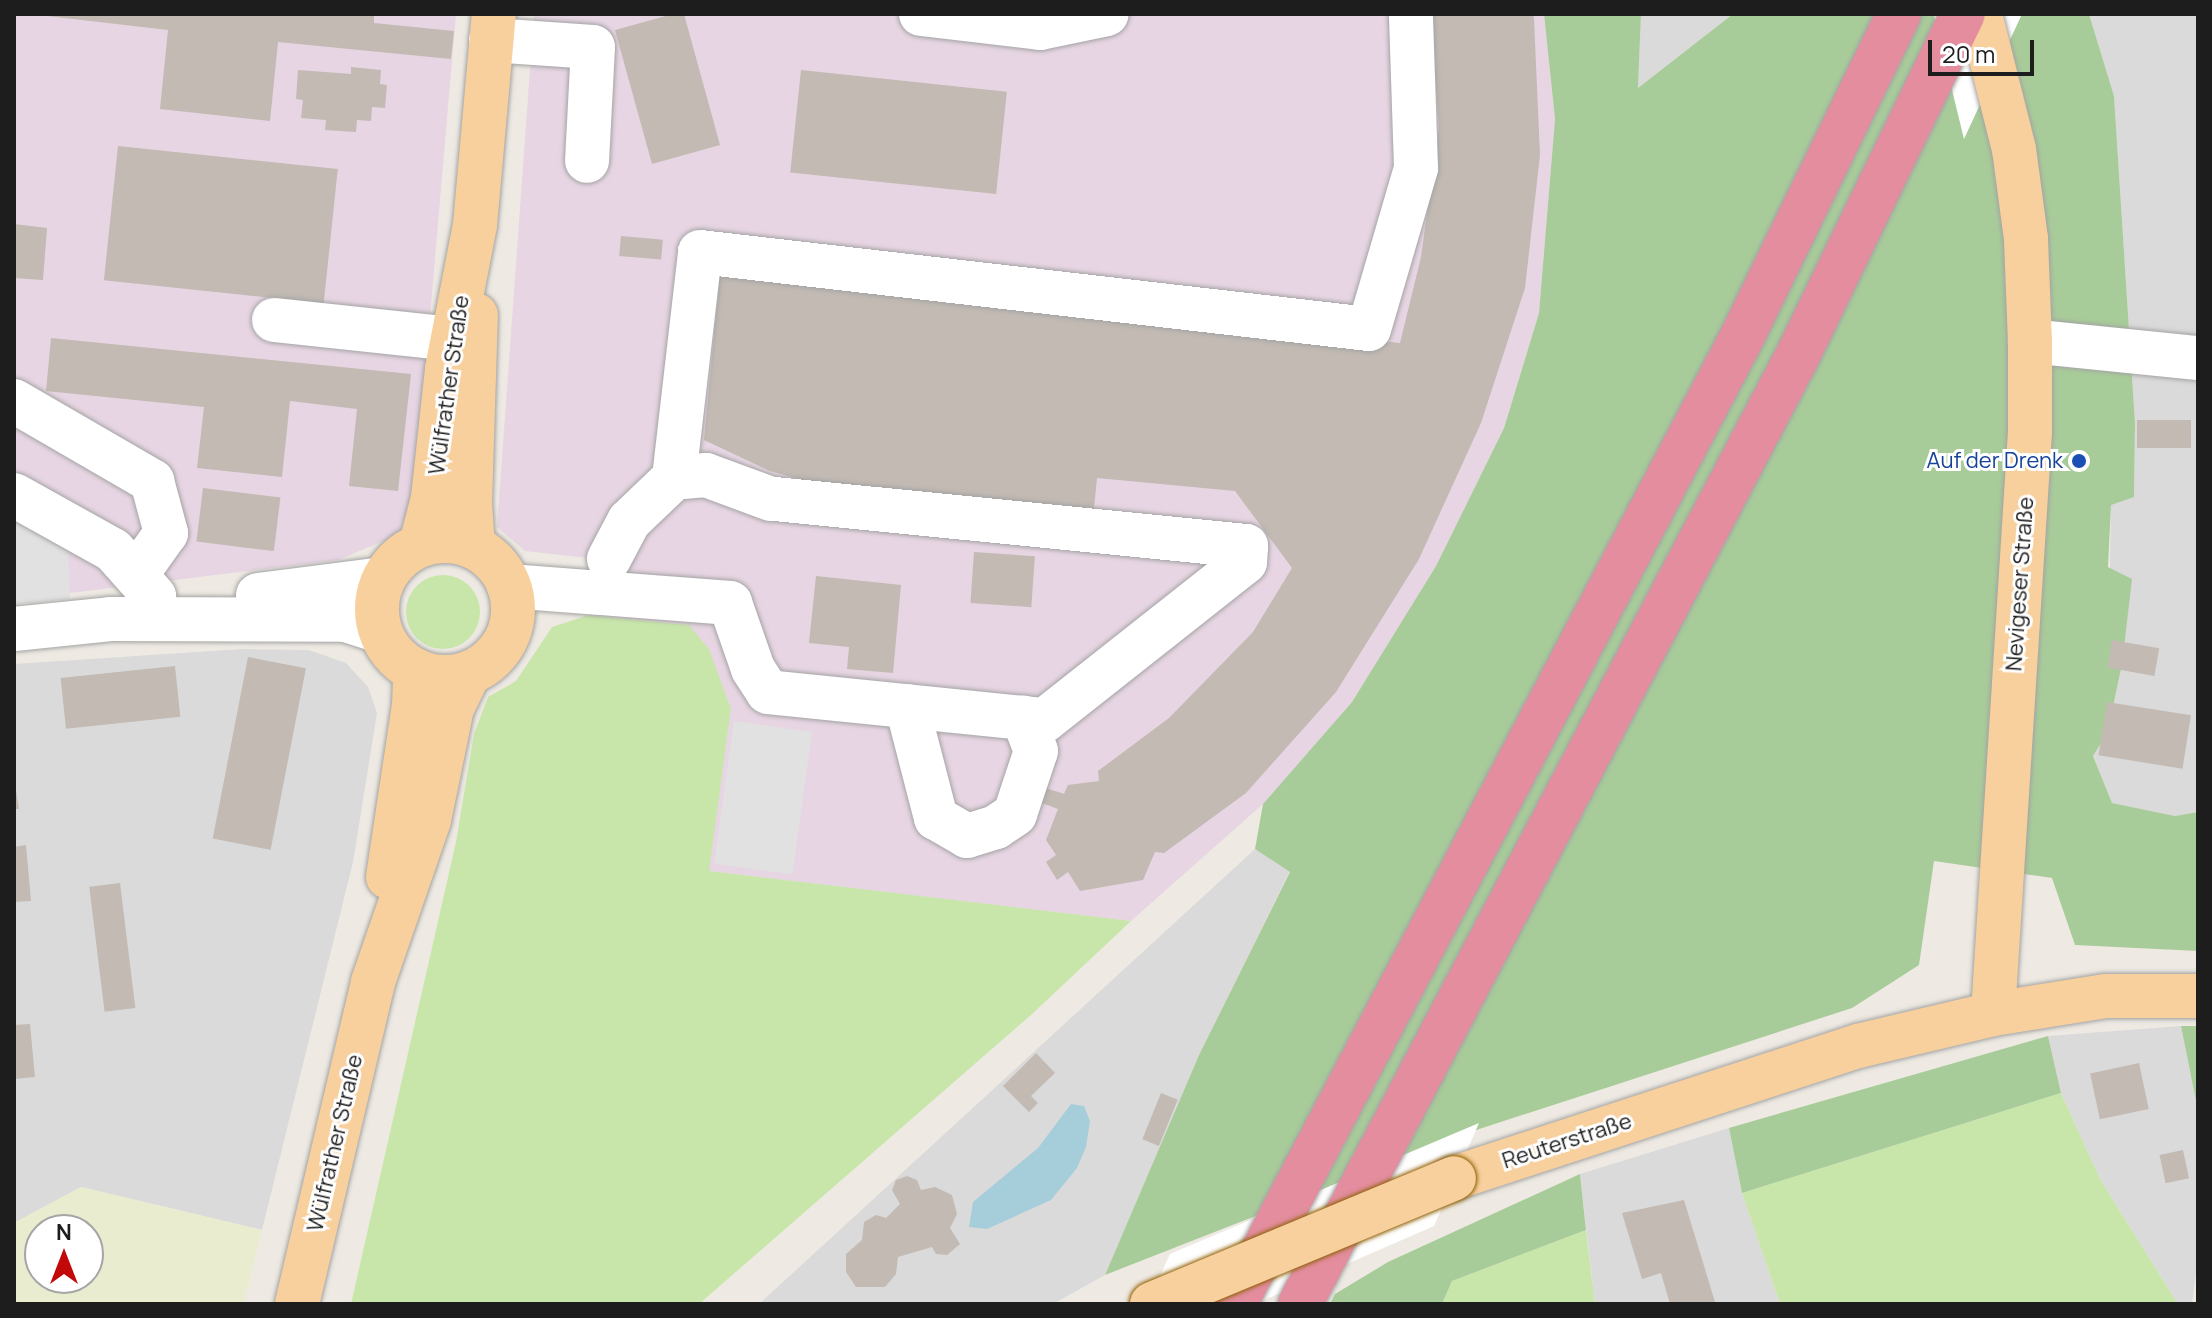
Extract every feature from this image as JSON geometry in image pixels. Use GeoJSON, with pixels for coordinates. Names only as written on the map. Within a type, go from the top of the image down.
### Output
{"type":"FeatureCollection","features":[{"type":"Feature","properties":{"kind":"highway"},"geometry":{"type":"LineString","coordinates":[[1235,1304],[1742,337],[1899,14]]}},
{"type":"Feature","properties":{"kind":"highway"},"geometry":{"type":"LineString","coordinates":[[1300,1304],[1797,357],[1963,14]]}},
{"type":"Feature","properties":{"kind":"main road","name":"Nevigeser Straße"},"geometry":{"type":"LineString","coordinates":[[1980,14],[1997,73],[2024,224],[2030,341],[2030,432],[1993,1014]]}},
{"type":"Feature","properties":{"kind":"main road","name":"Wülfrather Straße"},"geometry":{"type":"LineString","coordinates":[[473,547],[475,225],[492,27]]}},
{"type":"Feature","properties":{"kind":"main road","name":"Wülfrather Straße"},"geometry":{"type":"LineString","coordinates":[[421,545],[433,498],[453,339],[475,225]]}},
{"type":"Feature","properties":{"kind":"main road"},"geometry":{"type":"LineString","coordinates":[[448,541],[473,547],[496,562],[509,586],[514,612],[506,639],[492,660],[469,673],[442,678],[415,670],[393,656],[380,631],[375,606],[383,579],[398,558],[421,545],[448,541]]}},
{"type":"Feature","properties":{"kind":"main road","name":"Wülfrather Straße"},"geometry":{"type":"LineString","coordinates":[[297,1304],[373,982],[414,706],[415,670]]}},
{"type":"Feature","properties":{"kind":"main road","name":"Wülfrather Straße"},"geometry":{"type":"LineString","coordinates":[[373,982],[429,820],[452,708],[469,673]]}},
{"type":"Feature","properties":{"kind":"main road","name":"Reuterstraße"},"geometry":{"type":"LineString","coordinates":[[1152,1304],[1454,1178],[1858,1046],[1993,1014],[2106,996],[2198,996]]}},
{"type":"Feature","properties":{"kind":"street"},"geometry":{"type":"LineString","coordinates":[[921,14],[1054,28],[1107,14]]}},
{"type":"Feature","properties":{"kind":"street"},"geometry":{"type":"LineString","coordinates":[[674,478],[700,252],[1369,329],[1416,168],[1411,14]]}},
{"type":"Feature","properties":{"kind":"street"},"geometry":{"type":"LineString","coordinates":[[492,27],[593,47],[587,161]]}},
{"type":"Feature","properties":{"kind":"street"},"geometry":{"type":"LineString","coordinates":[[274,320],[453,339]]}},
{"type":"Feature","properties":{"kind":"street"},"geometry":{"type":"LineString","coordinates":[[2030,341],[2198,358]]}},
{"type":"Feature","properties":{"kind":"street"},"geometry":{"type":"LineString","coordinates":[[14,401],[152,481],[166,533],[148,589],[110,619]]}},
{"type":"Feature","properties":{"kind":"street"},"geometry":{"type":"LineString","coordinates":[[509,586],[730,603],[753,669],[768,692],[1045,720],[1245,562],[1246,546],[771,499],[706,475],[674,478],[629,521],[609,559]]}},
{"type":"Feature","properties":{"kind":"street"},"geometry":{"type":"LineString","coordinates":[[14,495],[113,550],[148,589]]}},
{"type":"Feature","properties":{"kind":"street"},"geometry":{"type":"LineString","coordinates":[[148,589],[383,579]]}},
{"type":"Feature","properties":{"kind":"street"},"geometry":{"type":"LineString","coordinates":[[14,629],[110,619],[346,620],[380,631]]}},
{"type":"Feature","properties":{"kind":"street"},"geometry":{"type":"LineString","coordinates":[[907,706],[936,818],[967,836],[996,827],[1015,814],[1036,751],[1023,717]]}},
{"type":"Feature","properties":{"kind":"shaded area"},"geometry":{"type":"Polygon","coordinates":[[[14,14],[456,14],[415,491],[398,535],[338,560],[14,600],[14,14]]]}},
{"type":"Feature","properties":{"kind":"shaded area"},"geometry":{"type":"Polygon","coordinates":[[[534,14],[1544,14],[1555,119],[1539,313],[1504,428],[1436,566],[1352,702],[1263,804],[1131,921],[708,871],[731,709],[689,625],[589,615],[588,558],[525,551],[497,527],[534,14]]]}},
{"type":"Feature","properties":{"kind":"shaded area"},"geometry":{"type":"Polygon","coordinates":[[[1641,14],[1733,14],[1638,88],[1641,14]]]}},
{"type":"Feature","properties":{"kind":"shaded area"},"geometry":{"type":"Polygon","coordinates":[[[2089,14],[2198,14],[2198,812],[2175,816],[2112,803],[2093,756],[2107,734],[2111,504],[2134,496],[2135,423],[2114,96],[2089,14]]]}},
{"type":"Feature","properties":{"kind":"shaded area"},"geometry":{"type":"Polygon","coordinates":[[[14,509],[68,545],[70,599],[14,604],[14,509]]]}},
{"type":"Feature","properties":{"kind":"shaded area"},"geometry":{"type":"Polygon","coordinates":[[[242,649],[309,650],[346,663],[368,687],[377,713],[353,862],[262,1230],[81,1187],[31,1214],[24,1214],[24,1218],[14,1223],[14,664],[242,649]]]}},
{"type":"Feature","properties":{"kind":"shaded area"},"geometry":{"type":"Polygon","coordinates":[[[734,721],[812,732],[792,875],[714,864],[734,721]]]}},
{"type":"Feature","properties":{"kind":"shaded area"},"geometry":{"type":"Polygon","coordinates":[[[1255,849],[1290,871],[1199,1055],[1105,1275],[1053,1304],[759,1304],[1255,849]]]}},
{"type":"Feature","properties":{"kind":"shaded area"},"geometry":{"type":"Polygon","coordinates":[[[2181,1026],[2198,1111],[2198,1257],[2192,1304],[2178,1304],[2101,1181],[2061,1093],[2048,1036],[2181,1026]]]}},
{"type":"Feature","properties":{"kind":"shaded area"},"geometry":{"type":"Polygon","coordinates":[[[1729,1128],[1742,1193],[1780,1304],[1595,1304],[1580,1174],[1729,1128]]]}},
{"type":"Feature","properties":{"kind":"green space"},"geometry":{"type":"Polygon","coordinates":[[[1544,14],[1641,14],[1638,88],[1733,14],[2089,14],[2114,96],[2135,423],[2134,497],[2111,505],[2108,567],[2132,579],[2122,664],[2107,734],[2093,756],[2112,803],[2175,816],[2198,812],[2198,951],[2075,945],[2052,878],[1934,861],[1919,965],[1852,1008],[1464,1134],[1105,1275],[1199,1055],[1290,872],[1255,849],[1263,804],[1352,702],[1436,566],[1504,428],[1539,313],[1555,119],[1544,14]]]}},
{"type":"Feature","properties":{"kind":"green space"},"geometry":{"type":"Polygon","coordinates":[[[436,575],[450,575],[464,581],[474,591],[480,612],[474,633],[464,643],[450,649],[436,649],[422,643],[412,633],[406,619],[406,605],[412,591],[422,581],[436,575]]]}},
{"type":"Feature","properties":{"kind":"green space"},"geometry":{"type":"Polygon","coordinates":[[[589,615],[689,625],[709,649],[731,709],[709,871],[1131,921],[1031,1015],[699,1304],[351,1304],[456,842],[474,734],[488,697],[516,681],[552,627],[589,615]]]}},
{"type":"Feature","properties":{"kind":"green space"},"geometry":{"type":"Polygon","coordinates":[[[2181,1026],[2198,1026],[2198,1111],[2181,1026]]]}},
{"type":"Feature","properties":{"kind":"green space"},"geometry":{"type":"Polygon","coordinates":[[[2048,1036],[2061,1093],[1742,1193],[1729,1128],[2048,1036]]]}},
{"type":"Feature","properties":{"kind":"green space"},"geometry":{"type":"Polygon","coordinates":[[[2061,1093],[2101,1181],[2178,1304],[1780,1304],[1742,1193],[2061,1093]]]}},
{"type":"Feature","properties":{"kind":"green space"},"geometry":{"type":"Polygon","coordinates":[[[1580,1174],[1586,1230],[1452,1281],[1442,1304],[1330,1304],[1335,1294],[1388,1262],[1580,1174]]]}},
{"type":"Feature","properties":{"kind":"green space"},"geometry":{"type":"Polygon","coordinates":[[[81,1187],[262,1230],[244,1304],[14,1304],[14,1223],[24,1218],[24,1294],[104,1294],[104,1214],[31,1214],[81,1187]]]}},
{"type":"Feature","properties":{"kind":"green space"},"geometry":{"type":"Polygon","coordinates":[[[1586,1230],[1595,1304],[1442,1304],[1452,1281],[1586,1230]]]}},
{"type":"Feature","properties":{"kind":"water"},"geometry":{"type":"Polygon","coordinates":[[[1071,1104],[1084,1106],[1090,1121],[1086,1147],[1077,1168],[1051,1200],[987,1229],[969,1227],[973,1202],[1038,1148],[1071,1104]]]}},
{"type":"Feature","properties":{"kind":"pier"},"geometry":{"type":"Polygon","coordinates":[[[2022,14],[1964,139],[1934,16],[2022,14]]]}},
{"type":"Feature","properties":{"kind":"pier"},"geometry":{"type":"Polygon","coordinates":[[[1479,1123],[1434,1226],[1255,1304],[1147,1304],[1170,1254],[1479,1123]]]}},
{"type":"Feature","properties":{"kind":"building"},"geometry":{"type":"Polygon","coordinates":[[[30,14],[374,14],[374,23],[454,31],[451,59],[278,42],[270,121],[160,109],[168,30],[30,14]]]}},
{"type":"Feature","properties":{"kind":"building"},"geometry":{"type":"Polygon","coordinates":[[[673,14],[684,14],[720,145],[652,164],[615,30],[673,14]]]}},
{"type":"Feature","properties":{"kind":"building"},"geometry":{"type":"Polygon","coordinates":[[[1431,14],[1533,14],[1534,19],[1540,155],[1525,288],[1481,423],[1419,559],[1336,692],[1246,793],[1164,853],[1155,852],[1143,880],[1080,891],[1068,872],[1057,880],[1046,862],[1056,855],[1046,840],[1058,809],[1034,800],[1040,786],[1064,794],[1068,785],[1099,781],[1098,771],[1169,718],[1253,632],[1292,568],[1235,491],[1097,478],[1093,518],[857,495],[770,471],[704,440],[720,273],[1400,343],[1421,257],[1439,128],[1431,14]]]}},
{"type":"Feature","properties":{"kind":"building"},"geometry":{"type":"Polygon","coordinates":[[[351,67],[381,70],[380,84],[387,85],[385,108],[372,107],[371,121],[357,120],[356,132],[325,130],[326,120],[301,118],[303,100],[296,99],[298,70],[351,74],[351,67]]]}},
{"type":"Feature","properties":{"kind":"building"},"geometry":{"type":"Polygon","coordinates":[[[801,70],[1007,92],[996,194],[790,172],[801,70]]]}},
{"type":"Feature","properties":{"kind":"building"},"geometry":{"type":"Polygon","coordinates":[[[118,146],[338,169],[324,303],[104,280],[118,146]]]}},
{"type":"Feature","properties":{"kind":"building"},"geometry":{"type":"Polygon","coordinates":[[[14,224],[47,228],[43,280],[14,278],[14,224]]]}},
{"type":"Feature","properties":{"kind":"building"},"geometry":{"type":"Polygon","coordinates":[[[621,236],[663,240],[661,260],[619,256],[621,236]]]}},
{"type":"Feature","properties":{"kind":"building"},"geometry":{"type":"Polygon","coordinates":[[[51,338],[411,374],[398,491],[349,486],[357,409],[290,401],[282,477],[197,468],[204,407],[46,391],[51,338]]]}},
{"type":"Feature","properties":{"kind":"building"},"geometry":{"type":"Polygon","coordinates":[[[2137,420],[2191,420],[2191,448],[2137,448],[2137,420]]]}},
{"type":"Feature","properties":{"kind":"building"},"geometry":{"type":"Polygon","coordinates":[[[203,488],[280,498],[274,551],[196,542],[203,488]]]}},
{"type":"Feature","properties":{"kind":"building"},"geometry":{"type":"Polygon","coordinates":[[[974,552],[1035,556],[1031,607],[970,603],[974,552]]]}},
{"type":"Feature","properties":{"kind":"building"},"geometry":{"type":"Polygon","coordinates":[[[816,576],[901,585],[893,673],[847,669],[849,647],[809,643],[816,576]]]}},
{"type":"Feature","properties":{"kind":"building"},"geometry":{"type":"Polygon","coordinates":[[[2112,640],[2159,648],[2154,676],[2107,668],[2112,640]]]}},
{"type":"Feature","properties":{"kind":"building"},"geometry":{"type":"Polygon","coordinates":[[[248,657],[306,668],[271,850],[213,839],[248,657]]]}},
{"type":"Feature","properties":{"kind":"building"},"geometry":{"type":"Polygon","coordinates":[[[175,666],[180,717],[66,729],[61,678],[175,666]]]}},
{"type":"Feature","properties":{"kind":"building"},"geometry":{"type":"Polygon","coordinates":[[[2107,702],[2191,715],[2183,769],[2099,755],[2107,702]]]}},
{"type":"Feature","properties":{"kind":"building"},"geometry":{"type":"Polygon","coordinates":[[[14,778],[19,809],[14,809],[14,778]]]}},
{"type":"Feature","properties":{"kind":"building"},"geometry":{"type":"Polygon","coordinates":[[[26,845],[31,901],[14,902],[14,847],[26,845]]]}},
{"type":"Feature","properties":{"kind":"building"},"geometry":{"type":"Polygon","coordinates":[[[120,883],[135,1008],[105,1012],[89,887],[120,883]]]}},
{"type":"Feature","properties":{"kind":"building"},"geometry":{"type":"Polygon","coordinates":[[[30,1024],[35,1077],[14,1079],[14,1025],[30,1024]]]}},
{"type":"Feature","properties":{"kind":"building"},"geometry":{"type":"Polygon","coordinates":[[[1036,1053],[1055,1073],[1031,1096],[1038,1103],[1029,1112],[1003,1086],[1036,1053]]]}},
{"type":"Feature","properties":{"kind":"building"},"geometry":{"type":"Polygon","coordinates":[[[2139,1063],[2149,1109],[2100,1119],[2090,1073],[2139,1063]]]}},
{"type":"Feature","properties":{"kind":"building"},"geometry":{"type":"Polygon","coordinates":[[[1161,1093],[1178,1100],[1159,1146],[1142,1139],[1161,1093]]]}},
{"type":"Feature","properties":{"kind":"building"},"geometry":{"type":"Polygon","coordinates":[[[2183,1150],[2189,1178],[2166,1183],[2160,1155],[2183,1150]]]}},
{"type":"Feature","properties":{"kind":"building"},"geometry":{"type":"Polygon","coordinates":[[[907,1176],[917,1180],[921,1190],[935,1187],[952,1195],[957,1214],[950,1228],[960,1244],[947,1255],[936,1254],[932,1247],[898,1257],[896,1274],[885,1287],[856,1287],[846,1272],[846,1254],[862,1240],[864,1222],[876,1215],[886,1218],[900,1204],[892,1190],[896,1180],[907,1176]]]}},
{"type":"Feature","properties":{"kind":"building"},"geometry":{"type":"Polygon","coordinates":[[[1684,1200],[1715,1302],[1708,1304],[1670,1304],[1661,1273],[1642,1279],[1622,1213],[1684,1200]]]}},
{"type":"Feature","properties":{"kind":"place","name":"Auf der Drenk"},"geometry":{"type":"Point","coordinates":[2079,461]}}]}
